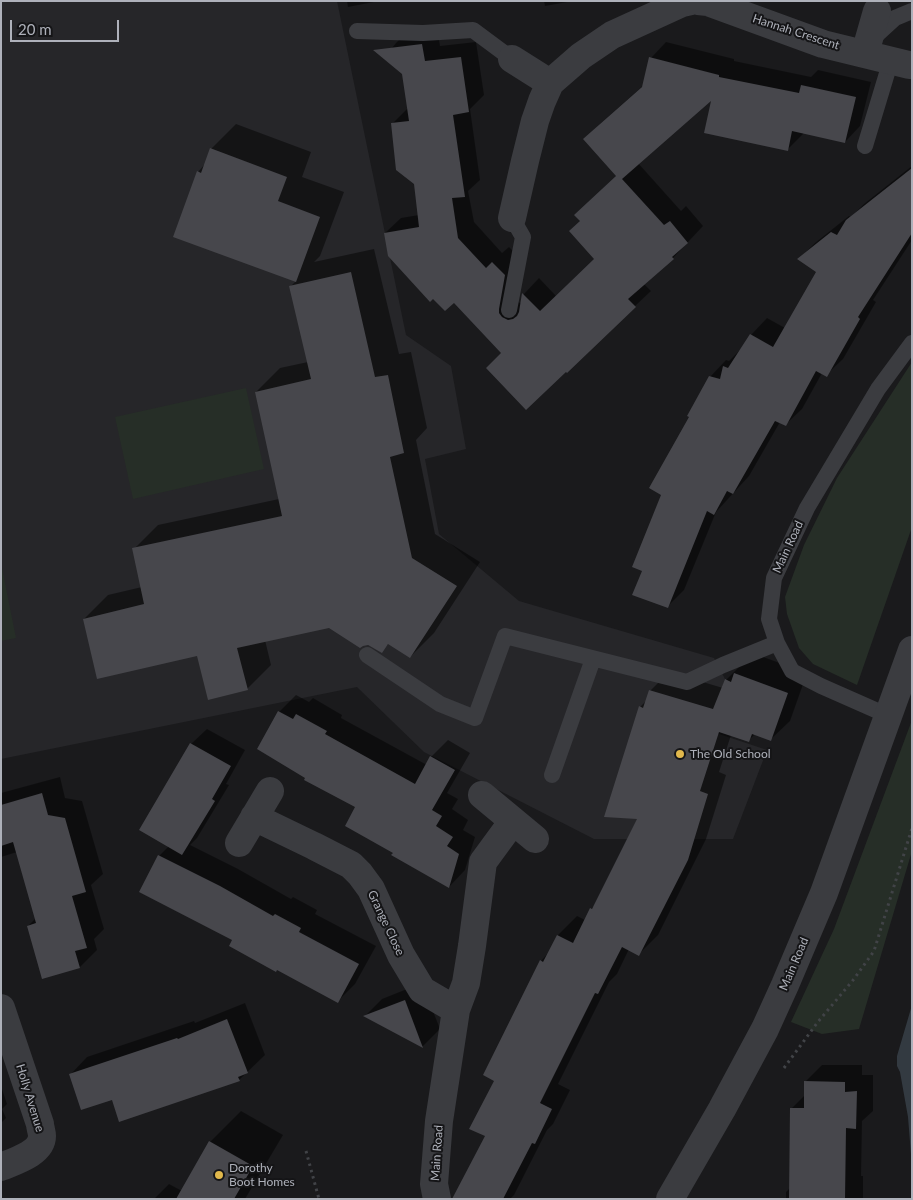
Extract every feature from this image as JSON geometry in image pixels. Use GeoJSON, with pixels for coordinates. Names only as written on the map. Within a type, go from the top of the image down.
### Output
{"type":"FeatureCollection","features":[{"type":"Feature","properties":{"kind":"street"},"geometry":{"type":"LineString","coordinates":[[512,218],[535,121],[550,83],[581,56],[612,35],[682,3],[691,1]]}},
{"type":"Feature","properties":{"kind":"street","name":"Hannah Crescent"},"geometry":{"type":"LineString","coordinates":[[698,1],[708,2],[823,44],[867,48],[900,63]]}},
{"type":"Feature","properties":{"kind":"street"},"geometry":{"type":"LineString","coordinates":[[867,48],[877,11]]}},
{"type":"Feature","properties":{"kind":"street"},"geometry":{"type":"LineString","coordinates":[[512,59],[550,83]]}},
{"type":"Feature","properties":{"kind":"street","name":"Main Road"},"geometry":{"type":"LineString","coordinates":[[670,1199],[765,1030],[785,985],[824,893],[912,650]]}},
{"type":"Feature","properties":{"kind":"street"},"geometry":{"type":"LineString","coordinates":[[239,843],[270,791]]}},
{"type":"Feature","properties":{"kind":"street"},"geometry":{"type":"LineString","coordinates":[[482,795],[535,839]]}},
{"type":"Feature","properties":{"kind":"street","name":"Grange Close"},"geometry":{"type":"LineString","coordinates":[[254,817],[351,865],[372,889],[401,955],[422,990],[456,1010]]}},
{"type":"Feature","properties":{"kind":"street","name":"Main Road"},"geometry":{"type":"LineString","coordinates":[[436,1199],[434,1184],[439,1121],[456,1010],[466,983],[483,862],[513,821]]}},
{"type":"Feature","properties":{"kind":"street","name":"Holly Avenue"},"geometry":{"type":"LineString","coordinates":[[1,1008],[40,1124],[42,1137],[39,1147],[28,1155],[1,1167]]}},
{"type":"Feature","properties":{"kind":"lane"},"geometry":{"type":"LineString","coordinates":[[867,48],[895,18],[912,11]]}},
{"type":"Feature","properties":{"kind":"lane"},"geometry":{"type":"LineString","coordinates":[[358,31],[423,33],[473,30],[512,59]]}},
{"type":"Feature","properties":{"kind":"lane"},"geometry":{"type":"LineString","coordinates":[[865,146],[900,63]]}},
{"type":"Feature","properties":{"kind":"lane"},"geometry":{"type":"LineString","coordinates":[[509,310],[523,237],[512,218]]}},
{"type":"Feature","properties":{"kind":"lane","name":"Main Road"},"geometry":{"type":"LineString","coordinates":[[889,716],[821,686],[792,670],[777,643],[769,619],[774,578],[807,508],[878,389],[912,343]]}},
{"type":"Feature","properties":{"kind":"lane"},"geometry":{"type":"LineString","coordinates":[[368,655],[440,704],[475,718],[505,636],[687,682],[777,643]]}},
{"type":"Feature","properties":{"kind":"lane"},"geometry":{"type":"LineString","coordinates":[[552,775],[593,659]]}},
{"type":"Feature","properties":{"kind":"path"},"geometry":{"type":"LineString","coordinates":[[782,1069],[874,951],[912,828]]}},
{"type":"Feature","properties":{"kind":"path"},"geometry":{"type":"LineString","coordinates":[[306,1151],[318,1199]]}},
{"type":"Feature","properties":{"kind":"shaded area"},"geometry":{"type":"Polygon","coordinates":[[[1,1],[337,1],[406,335],[451,366],[466,449],[425,459],[439,534],[519,601],[714,658],[725,679],[718,698],[713,732],[767,750],[733,839],[594,839],[424,752],[357,687],[1,759],[1,1]]]}},
{"type":"Feature","properties":{"kind":"shaded area"},"geometry":{"type":"Polygon","coordinates":[[[912,362],[912,527],[857,685],[813,664],[799,648],[787,614],[785,597],[804,545],[837,478],[912,362]]]}},
{"type":"Feature","properties":{"kind":"shaded area"},"geometry":{"type":"Polygon","coordinates":[[[246,388],[264,469],[133,499],[115,417],[246,388]]]}},
{"type":"Feature","properties":{"kind":"shaded area"},"geometry":{"type":"Polygon","coordinates":[[[1,563],[16,638],[1,641],[1,563]]]}},
{"type":"Feature","properties":{"kind":"shaded area"},"geometry":{"type":"Polygon","coordinates":[[[912,720],[912,851],[859,1029],[822,1034],[791,1022],[834,929],[912,720]]]}},
{"type":"Feature","properties":{"kind":"shaded area"},"geometry":{"type":"Polygon","coordinates":[[[912,1005],[912,1167],[908,1117],[900,1072],[897,1066],[897,1056],[912,1005]]]}},
{"type":"Feature","properties":{"kind":"building"},"geometry":{"type":"Polygon","coordinates":[[[422,44],[425,61],[461,57],[469,112],[453,115],[465,197],[452,198],[458,238],[486,268],[492,262],[505,275],[499,313],[508,320],[517,316],[522,293],[540,311],[594,259],[569,231],[580,221],[574,215],[616,176],[583,139],[642,87],[649,57],[719,75],[719,77],[799,93],[801,85],[856,97],[845,143],[792,131],[788,151],[704,133],[711,101],[622,179],[664,225],[670,221],[688,243],[672,257],[674,259],[628,299],[636,307],[526,410],[486,368],[501,353],[454,303],[445,311],[433,299],[430,302],[388,256],[384,233],[419,227],[414,184],[396,170],[391,123],[409,121],[402,74],[373,50],[422,44]]]}},
{"type":"Feature","properties":{"kind":"building"},"geometry":{"type":"Polygon","coordinates":[[[210,148],[287,177],[278,201],[320,217],[296,282],[173,237],[197,171],[201,173],[210,148]]]}},
{"type":"Feature","properties":{"kind":"building"},"geometry":{"type":"Polygon","coordinates":[[[912,168],[912,233],[858,317],[860,319],[827,377],[816,371],[786,426],[775,421],[733,494],[727,491],[714,515],[707,511],[668,608],[632,595],[642,571],[632,567],[661,495],[649,488],[689,417],[687,416],[709,376],[720,379],[723,366],[728,368],[750,334],[773,347],[816,272],[797,259],[831,232],[837,235],[846,220],[912,168]]]}},
{"type":"Feature","properties":{"kind":"building"},"geometry":{"type":"Polygon","coordinates":[[[351,272],[375,377],[388,375],[404,453],[390,457],[412,558],[457,586],[410,658],[388,644],[382,653],[368,645],[360,648],[329,628],[237,648],[248,690],[208,700],[197,656],[97,679],[83,619],[144,604],[132,548],[282,516],[255,392],[311,379],[289,286],[351,272]]]}},
{"type":"Feature","properties":{"kind":"building"},"geometry":{"type":"Polygon","coordinates":[[[734,673],[788,693],[771,741],[752,734],[749,742],[719,732],[700,791],[708,794],[688,860],[639,956],[622,947],[598,994],[595,993],[540,1103],[552,1109],[535,1144],[532,1143],[503,1199],[452,1199],[485,1136],[469,1129],[494,1081],[483,1075],[540,960],[543,962],[557,935],[573,943],[637,819],[604,817],[639,706],[643,708],[649,690],[713,709],[725,679],[731,682],[734,673]]]}},
{"type":"Feature","properties":{"kind":"building"},"geometry":{"type":"Polygon","coordinates":[[[278,711],[293,719],[296,714],[327,731],[325,734],[415,784],[430,756],[455,770],[432,810],[442,816],[436,826],[453,837],[447,846],[459,854],[449,888],[345,826],[355,807],[304,780],[305,778],[257,749],[278,711]]]}},
{"type":"Feature","properties":{"kind":"building"},"geometry":{"type":"Polygon","coordinates":[[[190,743],[231,766],[212,799],[215,801],[182,855],[139,830],[190,743]]]}},
{"type":"Feature","properties":{"kind":"building"},"geometry":{"type":"Polygon","coordinates":[[[42,793],[48,815],[65,818],[86,892],[72,896],[87,948],[75,951],[80,968],[42,979],[27,926],[36,923],[13,842],[1,846],[1,805],[42,793]]]}},
{"type":"Feature","properties":{"kind":"building"},"geometry":{"type":"Polygon","coordinates":[[[158,855],[220,886],[273,916],[275,914],[301,928],[299,932],[359,964],[338,1003],[229,946],[232,940],[139,892],[158,855]]]}},
{"type":"Feature","properties":{"kind":"building"},"geometry":{"type":"Polygon","coordinates":[[[405,1000],[423,1048],[363,1016],[405,1000]]]}},
{"type":"Feature","properties":{"kind":"building"},"geometry":{"type":"Polygon","coordinates":[[[227,1019],[248,1073],[238,1077],[240,1081],[119,1122],[112,1100],[81,1110],[69,1074],[178,1039],[227,1019]]]}},
{"type":"Feature","properties":{"kind":"building"},"geometry":{"type":"Polygon","coordinates":[[[804,1081],[845,1082],[845,1092],[857,1091],[856,1129],[846,1128],[845,1199],[789,1199],[790,1108],[804,1108],[804,1081]]]}},
{"type":"Feature","properties":{"kind":"building","name":"Dorothy Boot Homes"},"geometry":{"type":"Polygon","coordinates":[[[209,1141],[253,1166],[234,1199],[176,1199],[209,1141]]]}},
{"type":"Feature","properties":{"kind":"place","name":"The Old School"},"geometry":{"type":"Point","coordinates":[680,754]}},
{"type":"Feature","properties":{"kind":"place","name":"Dorothy Boot Homes"},"geometry":{"type":"Point","coordinates":[219,1175]}}]}
